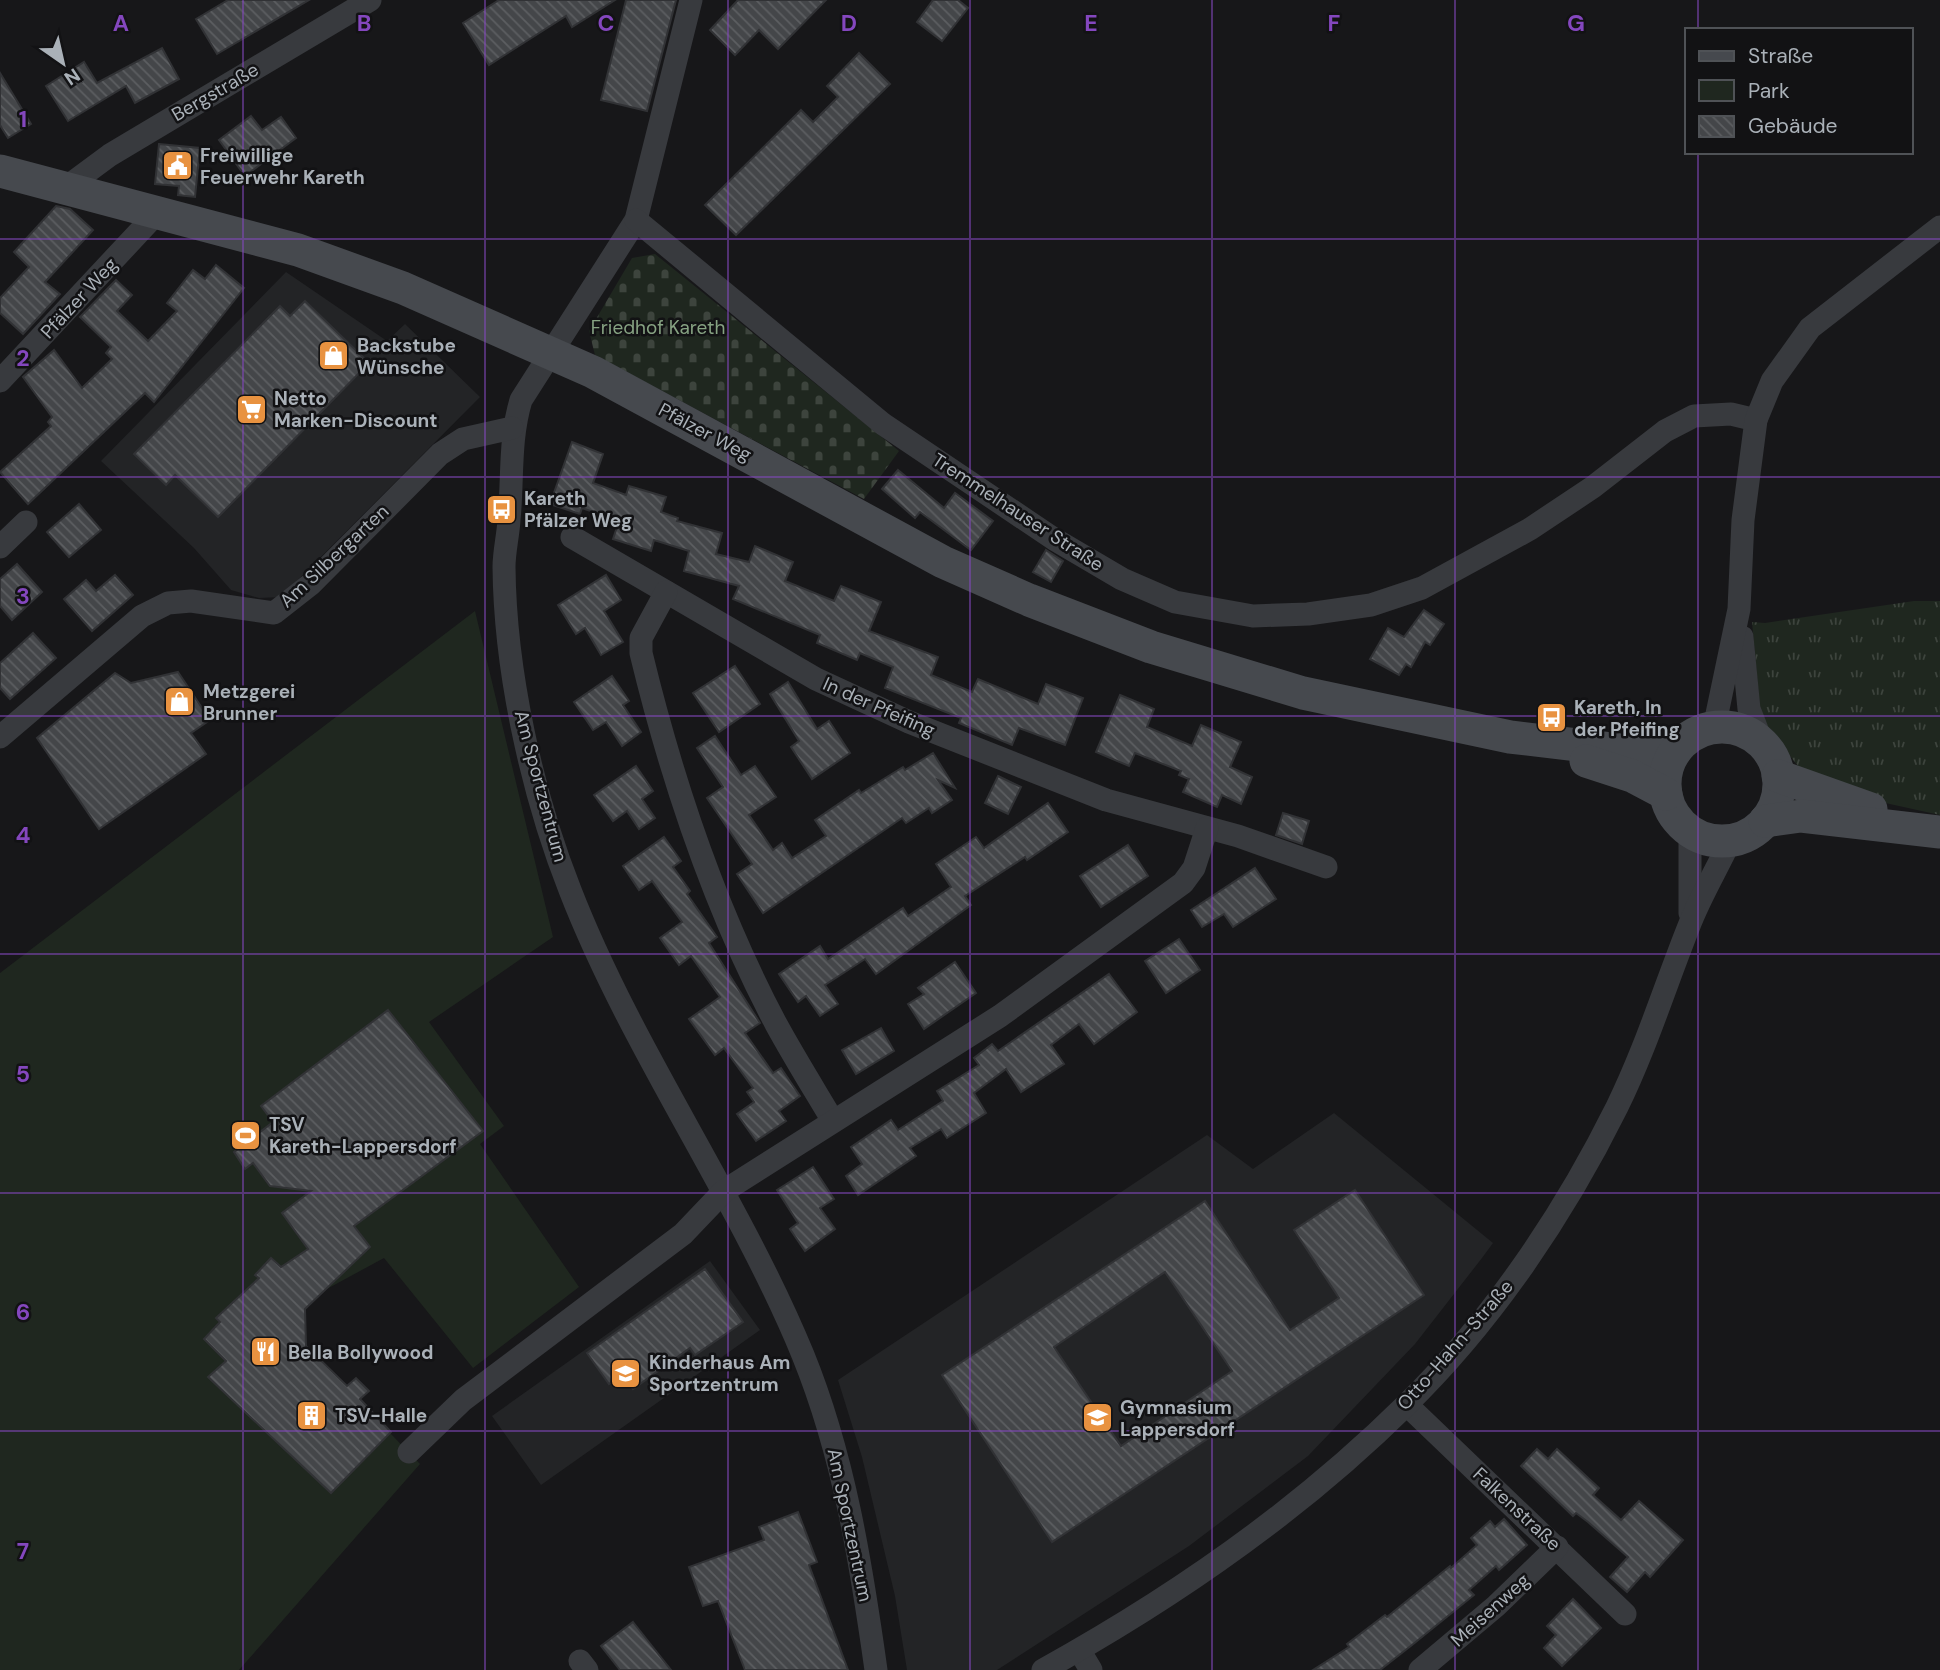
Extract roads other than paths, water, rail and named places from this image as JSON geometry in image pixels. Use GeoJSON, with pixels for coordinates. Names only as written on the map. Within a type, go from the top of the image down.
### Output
{"type":"FeatureCollection","features":[{"type":"Feature","properties":{"kind":"street","name":"Bergstraße"},"geometry":{"type":"LineString","coordinates":[[64,189],[110,155],[370,0]]}},
{"type":"Feature","properties":{"kind":"street"},"geometry":{"type":"LineString","coordinates":[[552,355],[636,220],[691,0]]}},
{"type":"Feature","properties":{"kind":"street","name":"Pfälzer Weg"},"geometry":{"type":"LineString","coordinates":[[0,171],[298,250],[403,288],[616,385],[943,562],[1029,600],[1139,642],[1243,677],[1303,693],[1510,737]]}},
{"type":"Feature","properties":{"kind":"street","name":"Pfälzer Weg"},"geometry":{"type":"LineString","coordinates":[[0,381],[157,213]]}},
{"type":"Feature","properties":{"kind":"street","name":"Tremmelhauser Straße"},"geometry":{"type":"LineString","coordinates":[[636,220],[883,424],[1054,539],[1122,579],[1175,602],[1254,616],[1308,614],[1371,605],[1422,588],[1530,529],[1593,487],[1665,431],[1694,416],[1731,414],[1756,420]]}},
{"type":"Feature","properties":{"kind":"street"},"geometry":{"type":"LineString","coordinates":[[1763,745],[1749,734],[1732,728],[1714,728],[1699,732],[1676,750],[1665,779],[1665,794],[1674,815],[1690,831],[1702,838],[1730,841],[1755,830],[1774,807],[1778,776],[1773,759],[1763,745],[1749,709],[1739,609],[1743,520],[1756,420],[1772,381],[1810,328],[1940,227]]}},
{"type":"Feature","properties":{"kind":"street","name":"Am Sportzentrum"},"geometry":{"type":"LineString","coordinates":[[552,355],[521,400],[512,428],[504,566],[521,716],[549,832],[590,937],[633,1024],[724,1191],[803,1355],[842,1469],[876,1670]]}},
{"type":"Feature","properties":{"kind":"street","name":"Am Silbergarten"},"geometry":{"type":"LineString","coordinates":[[3,731],[142,616],[167,603],[191,601],[274,613],[310,584],[440,454],[463,439],[512,428]]}},
{"type":"Feature","properties":{"kind":"street"},"geometry":{"type":"LineString","coordinates":[[0,547],[26,522]]}},
{"type":"Feature","properties":{"kind":"street","name":"In der Pfeifing"},"geometry":{"type":"LineString","coordinates":[[572,537],[646,577],[666,592],[816,679],[909,722],[1106,800],[1208,828],[1326,867]]}},
{"type":"Feature","properties":{"kind":"street"},"geometry":{"type":"LineString","coordinates":[[666,592],[641,638],[641,653],[679,796],[716,895],[776,1023],[833,1121]]}},
{"type":"Feature","properties":{"kind":"street"},"geometry":{"type":"LineString","coordinates":[[1714,728],[1739,609]]}},
{"type":"Feature","properties":{"kind":"street"},"geometry":{"type":"LineString","coordinates":[[1510,737],[1636,752],[1676,750]]}},
{"type":"Feature","properties":{"kind":"street"},"geometry":{"type":"LineString","coordinates":[[1510,737],[1632,776],[1665,794]]}},
{"type":"Feature","properties":{"kind":"street"},"geometry":{"type":"LineString","coordinates":[[1778,776],[1820,793],[1940,831]]}},
{"type":"Feature","properties":{"kind":"street"},"geometry":{"type":"LineString","coordinates":[[1765,821],[1801,816],[1940,831]]}},
{"type":"Feature","properties":{"kind":"street"},"geometry":{"type":"LineString","coordinates":[[409,1452],[463,1400],[683,1234],[724,1191],[1000,1016],[1183,883],[1194,868],[1208,828]]}},
{"type":"Feature","properties":{"kind":"street","name":"Otto-Hahn-Straße"},"geometry":{"type":"LineString","coordinates":[[1690,831],[1690,923]]}},
{"type":"Feature","properties":{"kind":"street","name":"Otto-Hahn-Straße"},"geometry":{"type":"LineString","coordinates":[[1043,1670],[1079,1650],[1278,1517],[1407,1405],[1446,1362],[1531,1256],[1575,1181],[1628,1082],[1651,1031],[1690,923],[1730,841]]}},
{"type":"Feature","properties":{"kind":"street","name":"Falkenstraße"},"geometry":{"type":"LineString","coordinates":[[1407,1405],[1626,1614]]}},
{"type":"Feature","properties":{"kind":"street","name":"Meisenweg"},"geometry":{"type":"LineString","coordinates":[[1420,1670],[1496,1606],[1557,1548]]}},
{"type":"Feature","properties":{"kind":"street"},"geometry":{"type":"LineString","coordinates":[[1079,1650],[1091,1670]]}},
{"type":"Feature","properties":{"kind":"place","name":"Freiwillige Feuerwehr Kareth"},"geometry":{"type":"Point","coordinates":[177,166]}},
{"type":"Feature","properties":{"kind":"place","name":"Backstube Wünsche"},"geometry":{"type":"Point","coordinates":[334,356]}},
{"type":"Feature","properties":{"kind":"place","name":"Netto Marken-Discount"},"geometry":{"type":"Point","coordinates":[251,409]}},
{"type":"Feature","properties":{"kind":"place","name":"Kareth Pfälzer Weg"},"geometry":{"type":"Point","coordinates":[501,509]}},
{"type":"Feature","properties":{"kind":"place","name":"Metzgerei Brunner"},"geometry":{"type":"Point","coordinates":[180,702]}},
{"type":"Feature","properties":{"kind":"place","name":"Kareth, In der Pfeifing"},"geometry":{"type":"Point","coordinates":[1551,718]}},
{"type":"Feature","properties":{"kind":"place","name":"TSV Kareth-Lappersdorf"},"geometry":{"type":"Point","coordinates":[246,1135]}},
{"type":"Feature","properties":{"kind":"place","name":"Bella Bollywood"},"geometry":{"type":"Point","coordinates":[265,1352]}},
{"type":"Feature","properties":{"kind":"place","name":"Kinderhaus Am Sportzentrum"},"geometry":{"type":"Point","coordinates":[626,1373]}},
{"type":"Feature","properties":{"kind":"place","name":"TSV-Halle"},"geometry":{"type":"Point","coordinates":[312,1415]}},
{"type":"Feature","properties":{"kind":"place","name":"Gymnasium Lappersdorf"},"geometry":{"type":"Point","coordinates":[1097,1418]}},
{"type":"Feature","properties":{"kind":"park label","name":"Friedhof Kareth"},"geometry":{"type":"Point","coordinates":[658,327]}}]}
